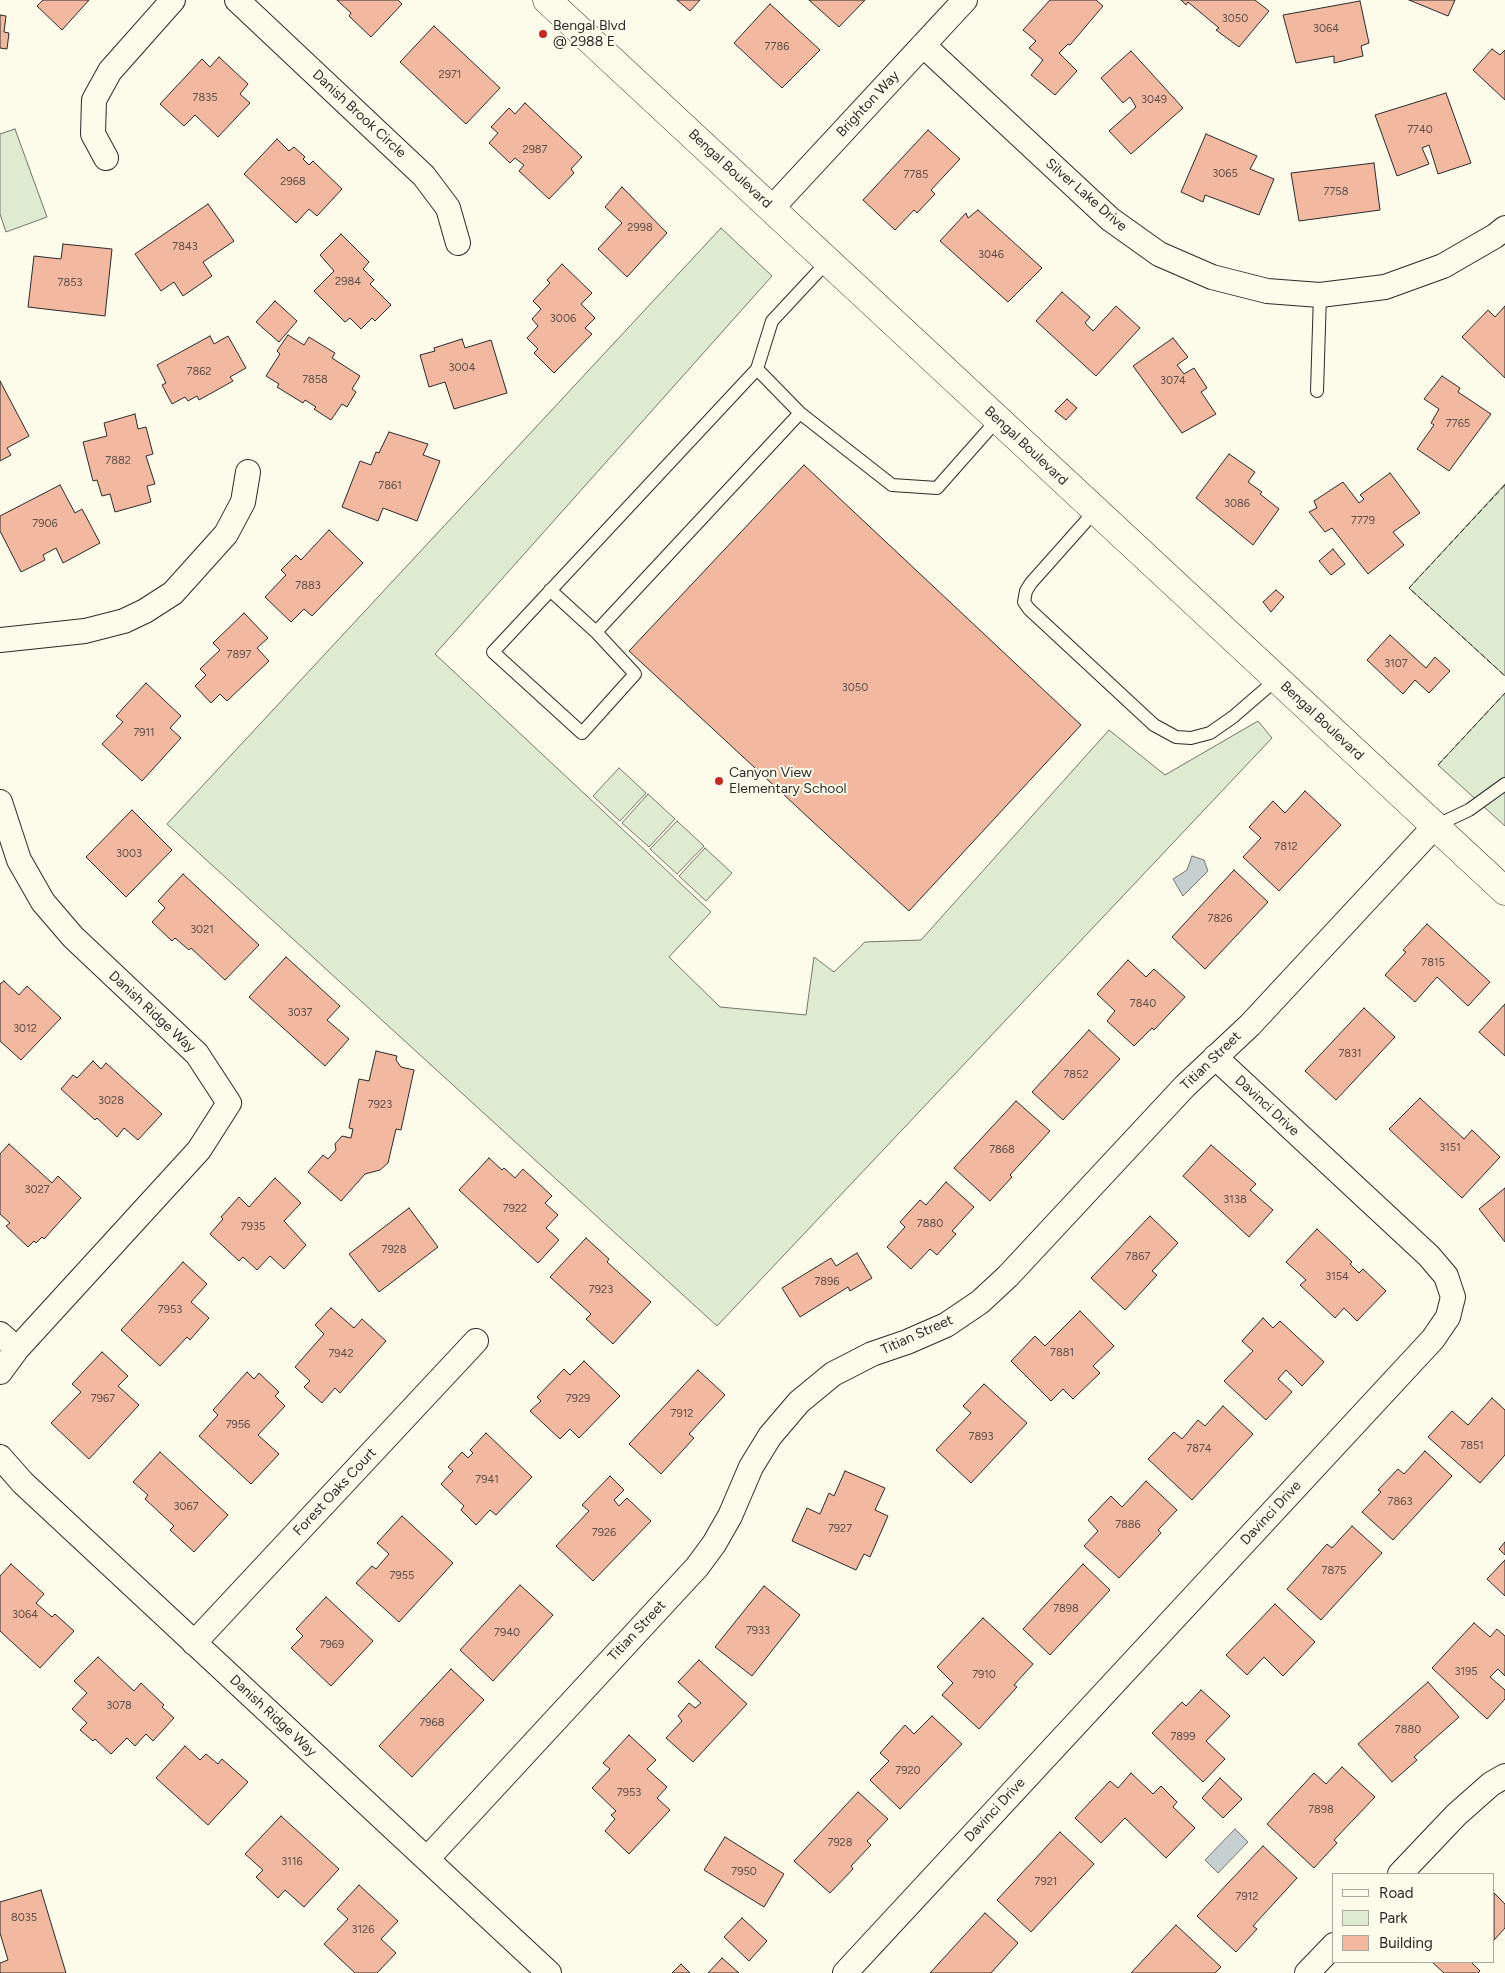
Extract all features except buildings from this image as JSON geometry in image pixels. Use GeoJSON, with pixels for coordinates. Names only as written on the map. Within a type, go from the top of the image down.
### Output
{"type":"FeatureCollection","features":[{"type":"Feature","properties":{"kind":"main road","name":"Bengal Boulevard"},"geometry":{"type":"LineString","coordinates":[[546,0],[1505,891]]}},
{"type":"Feature","properties":{"kind":"street"},"geometry":{"type":"LineString","coordinates":[[106,158],[93,134],[94,100],[110,70],[174,0]]}},
{"type":"Feature","properties":{"kind":"street","name":"Danish Brook Circle"},"geometry":{"type":"LineString","coordinates":[[237,0],[424,176],[448,208],[458,243]]}},
{"type":"Feature","properties":{"kind":"street","name":"Brighton Way"},"geometry":{"type":"LineString","coordinates":[[772,208],[965,0]]}},
{"type":"Feature","properties":{"kind":"street","name":"Silver Lake Drive"},"geometry":{"type":"LineString","coordinates":[[923,45],[1110,220],[1159,254],[1212,277],[1267,291],[1320,295],[1385,286],[1435,268],[1495,236],[1505,228]]}},
{"type":"Feature","properties":{"kind":"street"},"geometry":{"type":"LineString","coordinates":[[0,640],[86,631],[124,621],[145,611],[173,593],[226,534],[243,502],[248,472]]}},
{"type":"Feature","properties":{"kind":"street","name":"Danish Ridge Way"},"geometry":{"type":"LineString","coordinates":[[0,802],[19,860],[43,902],[73,937],[197,1054],[229,1103],[199,1150],[8,1341],[0,1372]]}},
{"type":"Feature","properties":{"kind":"street","name":"Titian Street"},"geometry":{"type":"LineString","coordinates":[[427,1859],[697,1567],[722,1530],[751,1467],[770,1436],[800,1402],[833,1374],[872,1354],[907,1342],[946,1325],[980,1302],[1015,1268],[1185,1086],[1250,1025],[1435,826]]}},
{"type":"Feature","properties":{"kind":"street","name":"Davinci Drive"},"geometry":{"type":"LineString","coordinates":[[844,1973],[1433,1339],[1448,1317],[1453,1297],[1446,1276],[1429,1256],[1215,1057]]}},
{"type":"Feature","properties":{"kind":"street","name":"Forest Oaks Court"},"geometry":{"type":"LineString","coordinates":[[194,1643],[476,1341]]}},
{"type":"Feature","properties":{"kind":"street","name":"Danish Ridge Way"},"geometry":{"type":"LineString","coordinates":[[0,1457],[23,1483],[549,1973]]}},
{"type":"Feature","properties":{"kind":"street"},"geometry":{"type":"LineString","coordinates":[[1401,1873],[1456,1815],[1491,1784],[1505,1776]]}},
{"type":"Feature","properties":{"kind":"street"},"geometry":{"type":"LineString","coordinates":[[1307,1973],[1332,1947]]}},
{"type":"Feature","properties":{"kind":"lane"},"geometry":{"type":"LineString","coordinates":[[550,590],[596,632],[634,674],[582,733],[493,652],[550,590],[757,369],[772,321],[827,262]]}},
{"type":"Feature","properties":{"kind":"lane"},"geometry":{"type":"LineString","coordinates":[[1317,391],[1320,295]]}},
{"type":"Feature","properties":{"kind":"lane"},"geometry":{"type":"LineString","coordinates":[[757,369],[800,413],[892,485],[938,488],[998,419]]}},
{"type":"Feature","properties":{"kind":"lane"},"geometry":{"type":"LineString","coordinates":[[596,632],[800,413]]}},
{"type":"Feature","properties":{"kind":"lane"},"geometry":{"type":"LineString","coordinates":[[1095,511],[1031,582],[1026,591],[1024,602],[1029,609],[1154,725],[1176,737],[1191,738],[1210,733],[1233,718],[1277,679]]}},
{"type":"Feature","properties":{"kind":"lane"},"geometry":{"type":"LineString","coordinates":[[1435,826],[1469,810],[1505,784]]}},
{"type":"Feature","properties":{"kind":"green space"},"geometry":{"type":"Polygon","coordinates":[[[15,129],[47,217],[6,232],[0,214],[0,134],[15,129]]]}},
{"type":"Feature","properties":{"kind":"green space"},"geometry":{"type":"Polygon","coordinates":[[[721,228],[772,276],[435,654],[711,912],[669,957],[720,1007],[806,1015],[814,957],[834,972],[865,942],[921,940],[1109,730],[1165,775],[1258,721],[1272,738],[717,1326],[167,824],[721,228]]]}},
{"type":"Feature","properties":{"kind":"green space"},"geometry":{"type":"Polygon","coordinates":[[[1505,484],[1505,676],[1409,588],[1505,484]]]}},
{"type":"Feature","properties":{"kind":"green space"},"geometry":{"type":"Polygon","coordinates":[[[1505,693],[1505,826],[1438,765],[1505,693]]]}},
{"type":"Feature","properties":{"kind":"green space"},"geometry":{"type":"Polygon","coordinates":[[[619,768],[646,793],[620,821],[593,796],[619,768]]]}},
{"type":"Feature","properties":{"kind":"green space"},"geometry":{"type":"Polygon","coordinates":[[[648,794],[675,819],[649,847],[622,823],[648,794]]]}},
{"type":"Feature","properties":{"kind":"green space"},"geometry":{"type":"Polygon","coordinates":[[[677,821],[704,846],[677,874],[650,849],[677,821]]]}},
{"type":"Feature","properties":{"kind":"green space"},"geometry":{"type":"Polygon","coordinates":[[[705,848],[732,873],[706,901],[679,876],[705,848]]]}},
{"type":"Feature","properties":{"kind":"shaded area"},"geometry":{"type":"Polygon","coordinates":[[[1192,856],[1204,860],[1208,871],[1183,896],[1173,879],[1187,870],[1192,856]]]}},
{"type":"Feature","properties":{"kind":"shaded area"},"geometry":{"type":"Polygon","coordinates":[[[1235,1829],[1248,1842],[1218,1873],[1205,1860],[1235,1829]]]}},
{"type":"Feature","properties":{"kind":"fence"},"geometry":{"type":"LineString","coordinates":[[1505,485],[1409,588],[1505,676]]}},
{"type":"Feature","properties":{"kind":"fence"},"geometry":{"type":"LineString","coordinates":[[1438,765],[1505,693]]}},
{"type":"Feature","properties":{"kind":"place","name":"Bengal Blvd @ 2988 E"},"geometry":{"type":"Point","coordinates":[543,34]}},
{"type":"Feature","properties":{"kind":"place","name":"Canyon View Elementary School"},"geometry":{"type":"Point","coordinates":[719,781]}}]}
